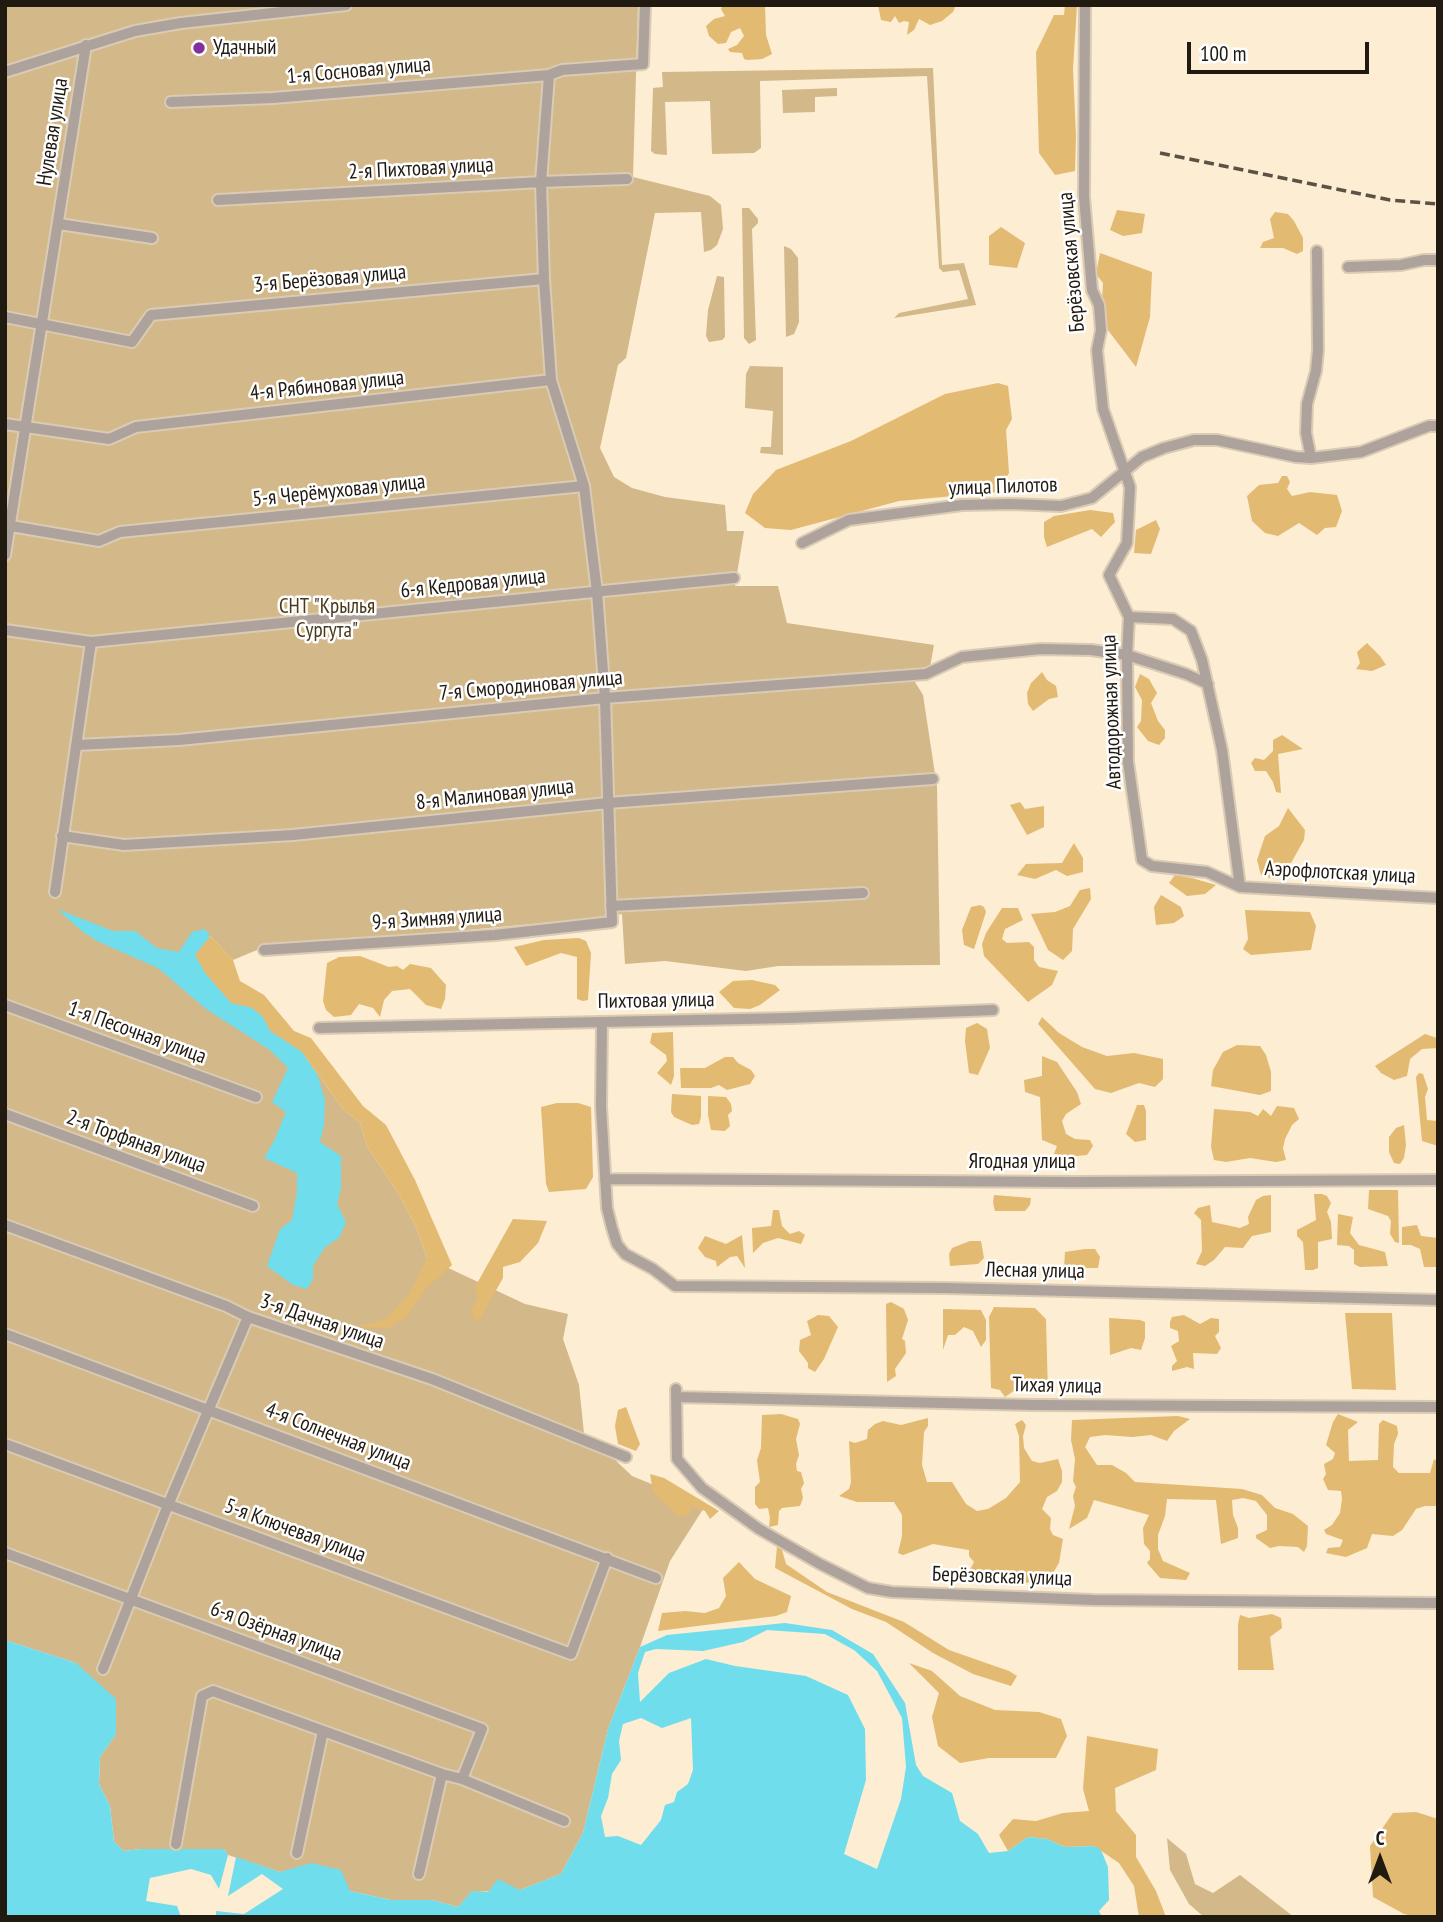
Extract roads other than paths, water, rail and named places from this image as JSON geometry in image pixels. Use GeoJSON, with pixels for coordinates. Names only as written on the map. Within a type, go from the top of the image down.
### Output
{"type":"FeatureCollection","features":[{"type":"Feature","properties":{"kind":"street"},"geometry":{"type":"LineString","coordinates":[[5,72],[135,31],[181,23],[346,5]]}},
{"type":"Feature","properties":{"kind":"street","name":"1-я Сосновая улица"},"geometry":{"type":"LineString","coordinates":[[171,102],[273,98],[549,75],[562,70],[643,64],[645,5]]}},
{"type":"Feature","properties":{"kind":"street","name":"Берёзовская улица"},"geometry":{"type":"LineString","coordinates":[[1086,5],[1084,197],[1092,290],[1099,305],[1101,330],[1097,350],[1103,409],[1125,469]]}},
{"type":"Feature","properties":{"kind":"street","name":"Нулевая улица"},"geometry":{"type":"LineString","coordinates":[[5,555],[86,45]]}},
{"type":"Feature","properties":{"kind":"street"},"geometry":{"type":"LineString","coordinates":[[549,75],[541,181],[551,380],[584,486],[597,592],[605,698],[611,905],[863,892]]}},
{"type":"Feature","properties":{"kind":"street","name":"2-я Пихтовая улица"},"geometry":{"type":"LineString","coordinates":[[218,200],[541,181],[627,179]]}},
{"type":"Feature","properties":{"kind":"street"},"geometry":{"type":"LineString","coordinates":[[59,224],[152,238]]}},
{"type":"Feature","properties":{"kind":"street"},"geometry":{"type":"LineString","coordinates":[[1311,458],[1306,433],[1307,404],[1316,371],[1318,350],[1317,251]]}},
{"type":"Feature","properties":{"kind":"street"},"geometry":{"type":"LineString","coordinates":[[1348,267],[1401,265],[1438,260]]}},
{"type":"Feature","properties":{"kind":"street","name":"3-я Берёзовая улица"},"geometry":{"type":"LineString","coordinates":[[43,323],[132,342],[151,315],[544,279]]}},
{"type":"Feature","properties":{"kind":"street"},"geometry":{"type":"LineString","coordinates":[[5,317],[43,323]]}},
{"type":"Feature","properties":{"kind":"street","name":"4-я Рябиновая улица"},"geometry":{"type":"LineString","coordinates":[[25,427],[110,439],[136,427],[551,380]]}},
{"type":"Feature","properties":{"kind":"street"},"geometry":{"type":"LineString","coordinates":[[5,424],[25,427]]}},
{"type":"Feature","properties":{"kind":"street","name":"улица Пилотов"},"geometry":{"type":"LineString","coordinates":[[802,543],[849,520],[962,505],[1061,506],[1092,498],[1142,457],[1164,447],[1194,440],[1226,442],[1311,458],[1362,452],[1429,426],[1438,426]]}},
{"type":"Feature","properties":{"kind":"street","name":"Автодорожная улица"},"geometry":{"type":"LineString","coordinates":[[1125,469],[1130,487],[1126,543],[1110,575],[1129,617],[1128,762],[1142,860],[1152,866],[1207,872],[1240,887]]}},
{"type":"Feature","properties":{"kind":"street","name":"5-я Черёмуховая улица"},"geometry":{"type":"LineString","coordinates":[[8,525],[99,541],[120,532],[584,486]]}},
{"type":"Feature","properties":{"kind":"street","name":"6-я Кедровая улица"},"geometry":{"type":"LineString","coordinates":[[5,630],[91,642],[734,578]]}},
{"type":"Feature","properties":{"kind":"street"},"geometry":{"type":"LineString","coordinates":[[1129,617],[1173,619],[1191,631],[1208,684],[1224,761],[1240,887]]}},
{"type":"Feature","properties":{"kind":"street"},"geometry":{"type":"LineString","coordinates":[[55,892],[91,642]]}},
{"type":"Feature","properties":{"kind":"street","name":"7-я Смородиновая улица"},"geometry":{"type":"LineString","coordinates":[[77,745],[179,740],[605,698],[926,674],[962,657],[1041,649],[1091,650],[1127,655],[1208,684]]}},
{"type":"Feature","properties":{"kind":"street","name":"8-я Малиновая улица"},"geometry":{"type":"LineString","coordinates":[[62,836],[124,845],[293,835],[608,803],[933,779]]}},
{"type":"Feature","properties":{"kind":"street","name":"Аэрофлотская улица"},"geometry":{"type":"LineString","coordinates":[[1240,887],[1438,898]]}},
{"type":"Feature","properties":{"kind":"street","name":"9-я Зимняя улица"},"geometry":{"type":"LineString","coordinates":[[264,950],[495,935],[612,922],[611,905]]}},
{"type":"Feature","properties":{"kind":"street","name":"1-я Песочная улица"},"geometry":{"type":"LineString","coordinates":[[5,1005],[256,1097]]}},
{"type":"Feature","properties":{"kind":"street","name":"Пихтовая улица"},"geometry":{"type":"LineString","coordinates":[[319,1028],[993,1010]]}},
{"type":"Feature","properties":{"kind":"street","name":"Лесная улица"},"geometry":{"type":"LineString","coordinates":[[602,1022],[601,1106],[607,1208],[617,1244],[625,1254],[653,1269],[675,1286],[946,1288],[1438,1300]]}},
{"type":"Feature","properties":{"kind":"street","name":"2-я Торфяная улица"},"geometry":{"type":"LineString","coordinates":[[5,1114],[253,1206]]}},
{"type":"Feature","properties":{"kind":"street","name":"Ягодная улица"},"geometry":{"type":"LineString","coordinates":[[605,1179],[1061,1182],[1438,1180]]}},
{"type":"Feature","properties":{"kind":"street","name":"3-я Дачная улица"},"geometry":{"type":"LineString","coordinates":[[5,1225],[226,1306],[248,1317],[432,1379],[626,1457]]}},
{"type":"Feature","properties":{"kind":"street"},"geometry":{"type":"LineString","coordinates":[[103,1669],[248,1317]]}},
{"type":"Feature","properties":{"kind":"street","name":"4-я Солнечная улица"},"geometry":{"type":"LineString","coordinates":[[5,1334],[656,1578]]}},
{"type":"Feature","properties":{"kind":"street","name":"Берёзовская улица"},"geometry":{"type":"LineString","coordinates":[[676,1393],[677,1459],[702,1488],[759,1529],[868,1588],[892,1592],[1080,1599],[1438,1603]]}},
{"type":"Feature","properties":{"kind":"street","name":"Тихая улица"},"geometry":{"type":"LineString","coordinates":[[676,1393],[1033,1405],[1438,1407]]}},
{"type":"Feature","properties":{"kind":"street","name":"5-я Ключевая улица"},"geometry":{"type":"LineString","coordinates":[[5,1444],[571,1654],[607,1558]]}},
{"type":"Feature","properties":{"kind":"street","name":"6-я Озёрная улица"},"geometry":{"type":"LineString","coordinates":[[5,1553],[482,1729],[462,1779]]}},
{"type":"Feature","properties":{"kind":"street"},"geometry":{"type":"LineString","coordinates":[[176,1844],[202,1696],[213,1691],[462,1779],[564,1821]]}},
{"type":"Feature","properties":{"kind":"street"},"geometry":{"type":"LineString","coordinates":[[297,1853],[323,1731]]}},
{"type":"Feature","properties":{"kind":"street"},"geometry":{"type":"LineString","coordinates":[[419,1874],[442,1773]]}},
{"type":"Feature","properties":{"kind":"water"},"geometry":{"type":"Polygon","coordinates":[[[57,909],[113,931],[135,931],[157,948],[179,952],[192,932],[205,929],[210,936],[195,955],[205,973],[231,1003],[252,1008],[263,1017],[270,1031],[302,1052],[318,1076],[325,1101],[320,1142],[341,1156],[341,1188],[337,1204],[346,1222],[339,1238],[325,1247],[313,1266],[313,1279],[307,1289],[293,1285],[267,1266],[280,1229],[292,1220],[297,1192],[297,1173],[264,1158],[286,1112],[272,1102],[288,1068],[270,1050],[206,1009],[158,968],[99,942],[57,909]]]}},
{"type":"Feature","properties":{"kind":"water"},"geometry":{"type":"Polygon","coordinates":[[[785,1623],[832,1630],[873,1654],[905,1703],[916,1765],[923,1776],[952,1793],[960,1821],[978,1834],[989,1853],[1008,1851],[1028,1837],[1047,1839],[1065,1847],[1094,1846],[1101,1850],[1108,1867],[1109,1900],[1099,1911],[1102,1917],[216,1917],[216,1911],[244,1914],[283,1889],[262,1874],[228,1896],[236,1857],[280,1872],[311,1863],[341,1870],[350,1891],[391,1900],[432,1900],[458,1907],[472,1891],[488,1892],[498,1879],[520,1890],[561,1874],[583,1833],[608,1729],[640,1647],[667,1635],[785,1623]],[[767,1630],[743,1642],[703,1651],[656,1649],[645,1652],[638,1673],[640,1702],[669,1673],[706,1659],[806,1676],[848,1695],[865,1729],[866,1780],[844,1854],[877,1869],[901,1799],[906,1767],[902,1718],[877,1671],[854,1650],[825,1634],[767,1630]],[[641,1718],[623,1724],[619,1741],[621,1760],[612,1774],[608,1798],[601,1816],[605,1837],[618,1836],[641,1845],[661,1820],[665,1805],[674,1802],[677,1792],[688,1784],[693,1770],[691,1718],[662,1728],[641,1718]]]}},
{"type":"Feature","properties":{"kind":"water"},"geometry":{"type":"Polygon","coordinates":[[[5,1640],[76,1663],[116,1699],[116,1734],[100,1757],[99,1784],[110,1806],[114,1842],[124,1851],[224,1849],[228,1855],[219,1889],[211,1875],[191,1869],[150,1878],[146,1901],[177,1906],[181,1917],[5,1917],[5,1640]]]}},
{"type":"Feature","properties":{"kind":"railway"},"geometry":{"type":"LineString","coordinates":[[1160,153],[1390,200],[1438,204]]}},
{"type":"Feature","properties":{"kind":"place","name":"Удачный"},"geometry":{"type":"Point","coordinates":[199,48]}},
{"type":"Feature","properties":{"kind":"park label","name":"CНТ \"Крылья Сургута\""},"geometry":{"type":"Point","coordinates":[327,619]}}]}
